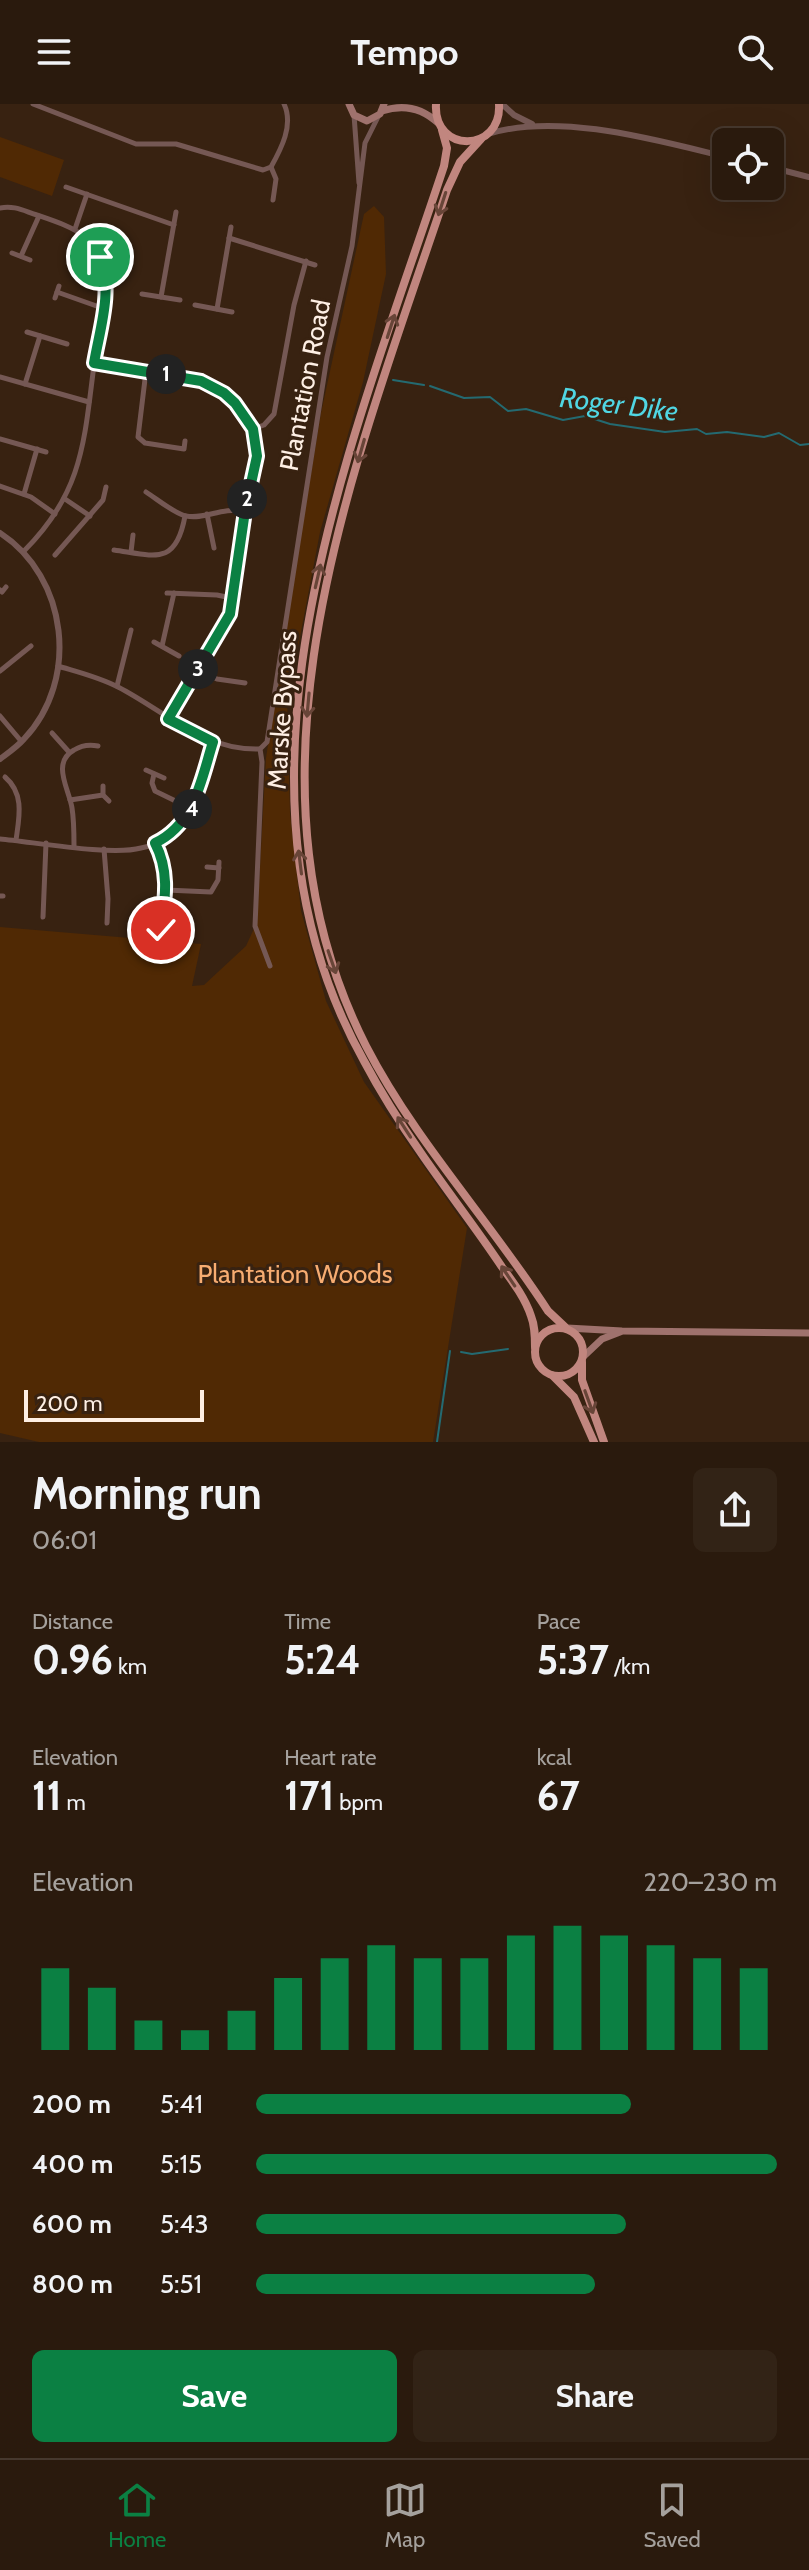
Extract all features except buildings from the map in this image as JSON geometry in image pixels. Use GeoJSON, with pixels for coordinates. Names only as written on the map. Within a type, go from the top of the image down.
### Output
{"type":"FeatureCollection","features":[{"type":"Feature","properties":{"kind":"main road"},"geometry":{"type":"LineString","coordinates":[[340,104],[363,120],[381,110],[413,109],[440,126],[449,136],[463,141],[485,136]]}},
{"type":"Feature","properties":{"kind":"main road","name":"Marske Bypass"},"geometry":{"type":"LineString","coordinates":[[436,104],[447,148],[444,166],[359,421],[314,590],[295,732],[296,824],[308,918],[330,990],[353,1043],[413,1142],[522,1297],[535,1327],[535,1347]]}},
{"type":"Feature","properties":{"kind":"main road","name":"Marske Bypass"},"geometry":{"type":"LineString","coordinates":[[501,104],[496,125],[460,162],[447,190],[371,419],[339,533],[322,603],[308,694],[304,774],[307,832],[312,875],[329,952],[366,1046],[433,1151],[548,1311],[566,1328]]}},
{"type":"Feature","properties":{"kind":"main road"},"geometry":{"type":"LineString","coordinates":[[566,1328],[581,1340],[582,1380],[604,1442]]}},
{"type":"Feature","properties":{"kind":"main road"},"geometry":{"type":"LineString","coordinates":[[594,1442],[574,1397],[539,1366],[535,1347],[544,1333],[551,1329],[809,1333]]}},
{"type":"Feature","properties":{"kind":"main road"},"geometry":{"type":"LineString","coordinates":[[550,1374],[559,1376],[571,1373],[602,1339],[622,1331]]}},
{"type":"Feature","properties":{"kind":"street"},"geometry":{"type":"LineString","coordinates":[[33,104],[136,144],[176,144],[263,170],[271,167],[281,151],[288,120],[284,104]]}},
{"type":"Feature","properties":{"kind":"street"},"geometry":{"type":"LineString","coordinates":[[501,104],[518,118],[535,125]]}},
{"type":"Feature","properties":{"kind":"street","name":"Plantation Road"},"geometry":{"type":"LineString","coordinates":[[270,966],[255,926],[260,749],[267,742],[327,357],[346,277],[367,136],[381,110]]}},
{"type":"Feature","properties":{"kind":"street","name":"Plantation Road"},"geometry":{"type":"LineString","coordinates":[[351,111],[360,188]]}},
{"type":"Feature","properties":{"kind":"street"},"geometry":{"type":"LineString","coordinates":[[485,136],[512,127],[535,125],[640,137],[712,154]]}},
{"type":"Feature","properties":{"kind":"street"},"geometry":{"type":"LineString","coordinates":[[271,167],[276,179],[273,200]]}},
{"type":"Feature","properties":{"kind":"street"},"geometry":{"type":"LineString","coordinates":[[784,171],[809,177]]}},
{"type":"Feature","properties":{"kind":"street"},"geometry":{"type":"LineString","coordinates":[[66,187],[174,225]]}},
{"type":"Feature","properties":{"kind":"street"},"geometry":{"type":"LineString","coordinates":[[75,229],[87,194]]}},
{"type":"Feature","properties":{"kind":"street"},"geometry":{"type":"LineString","coordinates":[[0,208],[13,206],[75,229],[95,245],[104,268],[105,309],[81,456],[65,499],[44,532],[24,551]]}},
{"type":"Feature","properties":{"kind":"street"},"geometry":{"type":"LineString","coordinates":[[161,297],[176,212]]}},
{"type":"Feature","properties":{"kind":"street"},"geometry":{"type":"LineString","coordinates":[[21,256],[39,216]]}},
{"type":"Feature","properties":{"kind":"street"},"geometry":{"type":"LineString","coordinates":[[217,309],[231,227]]}},
{"type":"Feature","properties":{"kind":"street"},"geometry":{"type":"LineString","coordinates":[[229,238],[315,265]]}},
{"type":"Feature","properties":{"kind":"street"},"geometry":{"type":"LineString","coordinates":[[12,253],[30,260]]}},
{"type":"Feature","properties":{"kind":"street"},"geometry":{"type":"LineString","coordinates":[[253,429],[264,425],[274,414],[294,305],[306,261]]}},
{"type":"Feature","properties":{"kind":"street"},"geometry":{"type":"LineString","coordinates":[[57,292],[105,309]]}},
{"type":"Feature","properties":{"kind":"street"},"geometry":{"type":"LineString","coordinates":[[142,294],[180,300]]}},
{"type":"Feature","properties":{"kind":"street"},"geometry":{"type":"LineString","coordinates":[[195,305],[232,312]]}},
{"type":"Feature","properties":{"kind":"street"},"geometry":{"type":"LineString","coordinates":[[27,332],[67,344]]}},
{"type":"Feature","properties":{"kind":"street"},"geometry":{"type":"LineString","coordinates":[[25,384],[40,336]]}},
{"type":"Feature","properties":{"kind":"street"},"geometry":{"type":"LineString","coordinates":[[94,363],[187,377],[215,387],[235,403],[253,429],[257,456],[245,511],[230,614],[168,719]]}},
{"type":"Feature","properties":{"kind":"street"},"geometry":{"type":"LineString","coordinates":[[146,371],[138,437],[145,443],[184,449],[185,441]]}},
{"type":"Feature","properties":{"kind":"street"},"geometry":{"type":"LineString","coordinates":[[0,377],[89,402]]}},
{"type":"Feature","properties":{"kind":"street"},"geometry":{"type":"LineString","coordinates":[[0,439],[46,452]]}},
{"type":"Feature","properties":{"kind":"street"},"geometry":{"type":"LineString","coordinates":[[24,494],[37,449]]}},
{"type":"Feature","properties":{"kind":"street"},"geometry":{"type":"LineString","coordinates":[[0,486],[24,494],[55,514]]}},
{"type":"Feature","properties":{"kind":"street"},"geometry":{"type":"LineString","coordinates":[[55,555],[103,500],[106,487]]}},
{"type":"Feature","properties":{"kind":"street"},"geometry":{"type":"LineString","coordinates":[[148,506],[149,494],[185,516],[224,509],[245,511]]}},
{"type":"Feature","properties":{"kind":"street"},"geometry":{"type":"LineString","coordinates":[[65,499],[90,516]]}},
{"type":"Feature","properties":{"kind":"street"},"geometry":{"type":"LineString","coordinates":[[207,514],[218,539],[214,548]]}},
{"type":"Feature","properties":{"kind":"street"},"geometry":{"type":"LineString","coordinates":[[114,550],[153,557],[180,540],[185,516]]}},
{"type":"Feature","properties":{"kind":"street"},"geometry":{"type":"LineString","coordinates":[[0,533],[24,551],[49,590],[59,622],[58,666],[50,695],[21,741],[0,759]]}},
{"type":"Feature","properties":{"kind":"street"},"geometry":{"type":"LineString","coordinates":[[131,552],[133,535]]}},
{"type":"Feature","properties":{"kind":"street"},"geometry":{"type":"LineString","coordinates":[[162,646],[170,593],[231,598]]}},
{"type":"Feature","properties":{"kind":"street"},"geometry":{"type":"LineString","coordinates":[[117,686],[131,630]]}},
{"type":"Feature","properties":{"kind":"street"},"geometry":{"type":"LineString","coordinates":[[154,642],[179,656]]}},
{"type":"Feature","properties":{"kind":"street"},"geometry":{"type":"LineString","coordinates":[[0,671],[31,646]]}},
{"type":"Feature","properties":{"kind":"street"},"geometry":{"type":"LineString","coordinates":[[58,666],[117,686],[168,719],[213,742],[260,749]]}},
{"type":"Feature","properties":{"kind":"street"},"geometry":{"type":"LineString","coordinates":[[197,670],[217,679],[245,683]]}},
{"type":"Feature","properties":{"kind":"street"},"geometry":{"type":"LineString","coordinates":[[234,690],[236,681]]}},
{"type":"Feature","properties":{"kind":"street"},"geometry":{"type":"LineString","coordinates":[[0,716],[21,741]]}},
{"type":"Feature","properties":{"kind":"street"},"geometry":{"type":"LineString","coordinates":[[51,744],[54,736],[69,752]]}},
{"type":"Feature","properties":{"kind":"street"},"geometry":{"type":"LineString","coordinates":[[88,737],[91,744]]}},
{"type":"Feature","properties":{"kind":"street"},"geometry":{"type":"LineString","coordinates":[[0,839],[127,850],[155,843],[174,830],[192,809],[213,742]]}},
{"type":"Feature","properties":{"kind":"street"},"geometry":{"type":"LineString","coordinates":[[74,846],[70,800],[61,772],[69,752],[91,744],[98,746]]}},
{"type":"Feature","properties":{"kind":"street"},"geometry":{"type":"LineString","coordinates":[[146,770],[164,778]]}},
{"type":"Feature","properties":{"kind":"street"},"geometry":{"type":"LineString","coordinates":[[154,774],[152,783],[155,791],[192,809]]}},
{"type":"Feature","properties":{"kind":"street"},"geometry":{"type":"LineString","coordinates":[[5,777],[12,783],[20,810],[16,840]]}},
{"type":"Feature","properties":{"kind":"street"},"geometry":{"type":"LineString","coordinates":[[12,783],[19,777]]}},
{"type":"Feature","properties":{"kind":"street"},"geometry":{"type":"LineString","coordinates":[[103,786],[103,795],[109,801]]}},
{"type":"Feature","properties":{"kind":"street"},"geometry":{"type":"LineString","coordinates":[[70,800],[103,795]]}},
{"type":"Feature","properties":{"kind":"street"},"geometry":{"type":"LineString","coordinates":[[43,917],[46,843]]}},
{"type":"Feature","properties":{"kind":"street"},"geometry":{"type":"LineString","coordinates":[[155,843],[163,861],[166,890],[161,926],[170,924]]}},
{"type":"Feature","properties":{"kind":"street"},"geometry":{"type":"LineString","coordinates":[[104,849],[107,923]]}},
{"type":"Feature","properties":{"kind":"street"},"geometry":{"type":"LineString","coordinates":[[166,890],[211,892],[218,880],[219,865],[207,867]]}},
{"type":"Feature","properties":{"kind":"street"},"geometry":{"type":"LineString","coordinates":[[33,910],[43,909]]}},
{"type":"Feature","properties":{"kind":"street"},"geometry":{"type":"LineString","coordinates":[[98,913],[108,914]]}},
{"type":"Feature","properties":{"kind":"green space"},"geometry":{"type":"Polygon","coordinates":[[[0,137],[64,160],[52,196],[0,177],[0,137]]]}},
{"type":"Feature","properties":{"kind":"green space","name":"Plantation Woods"},"geometry":{"type":"Polygon","coordinates":[[[374,206],[384,217],[386,274],[363,382],[320,532],[287,693],[290,813],[301,911],[326,1001],[364,1082],[467,1228],[433,1442],[39,1442],[0,1433],[0,927],[201,944],[192,986],[204,985],[246,946],[257,922],[266,758],[321,413],[364,214],[374,206]]]}},
{"type":"Feature","properties":{"kind":"waterway","name":"Roger Dike"},"geometry":{"type":"LineString","coordinates":[[393,380],[424,385]]}},
{"type":"Feature","properties":{"kind":"waterway","name":"Roger Dike"},"geometry":{"type":"LineString","coordinates":[[430,386],[464,398],[490,397],[508,411],[526,409],[563,420],[585,416],[610,424],[665,432],[697,429],[706,434],[727,432],[764,437],[779,433],[800,445],[809,444]]}},
{"type":"Feature","properties":{"kind":"waterway"},"geometry":{"type":"LineString","coordinates":[[461,1352],[472,1354],[508,1349]]}},
{"type":"Feature","properties":{"kind":"waterway"},"geometry":{"type":"LineString","coordinates":[[437,1442],[450,1351]]}},
{"type":"Feature","properties":{"kind":"route"},"geometry":{"type":"LineString","coordinates":[[100,257],[104,268],[106,304],[94,363],[187,377],[215,387],[235,403],[249,422],[257,456],[245,511],[230,614],[168,719],[213,742],[192,809],[174,830],[155,843],[166,875],[161,930]]}}]}
